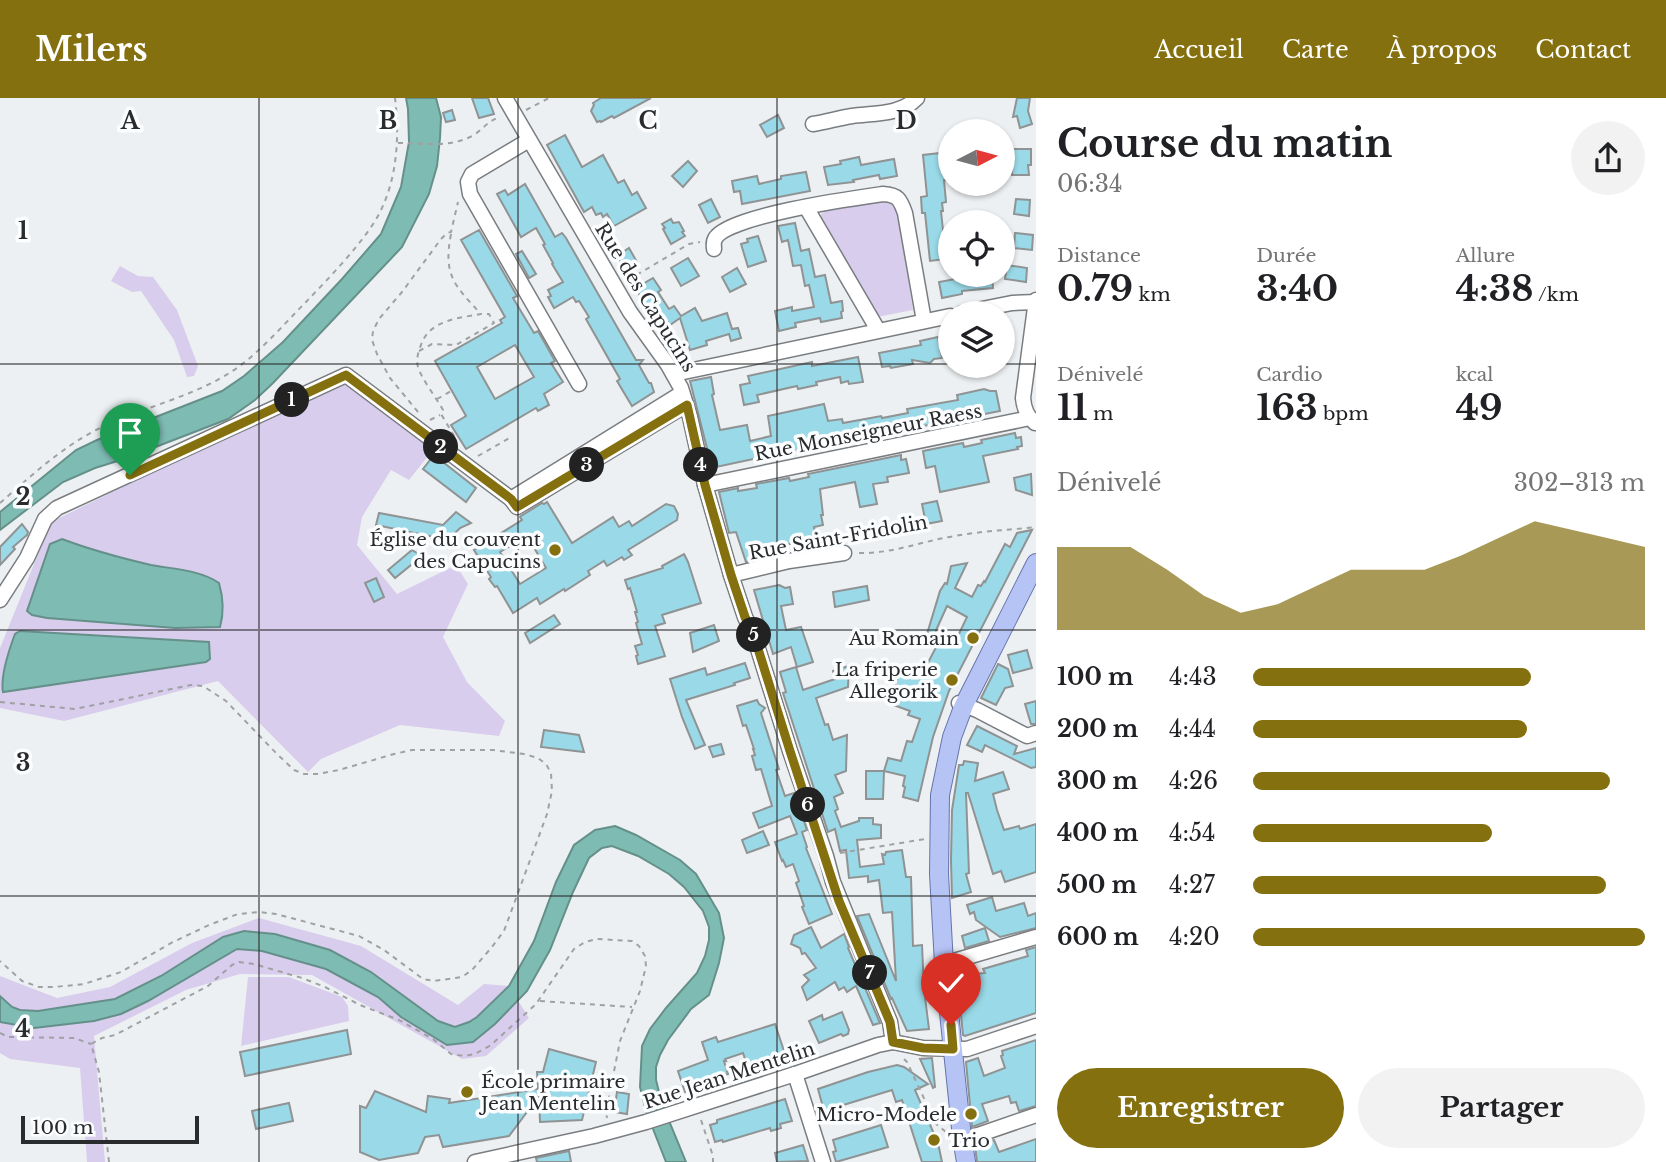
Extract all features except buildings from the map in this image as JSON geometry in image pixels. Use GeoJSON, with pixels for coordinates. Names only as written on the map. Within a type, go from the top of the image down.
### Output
{"type":"FeatureCollection","features":[{"type":"Feature","properties":{"kind":"main road"},"geometry":{"type":"LineString","coordinates":[[966,1162],[942,965],[940,795],[962,704],[1036,563]]}},
{"type":"Feature","properties":{"kind":"street"},"geometry":{"type":"LineString","coordinates":[[813,124],[891,112],[911,104],[917,98]]}},
{"type":"Feature","properties":{"kind":"street","name":"Rue des Capucins"},"geometry":{"type":"LineString","coordinates":[[510,103],[629,312],[674,374],[685,399],[705,485],[731,575],[754,636],[839,901],[890,1022],[893,1042]]}},
{"type":"Feature","properties":{"kind":"street"},"geometry":{"type":"LineString","coordinates":[[529,140],[472,174],[468,182],[470,194],[579,384]]}},
{"type":"Feature","properties":{"kind":"street"},"geometry":{"type":"LineString","coordinates":[[714,244],[720,233],[732,226],[772,214],[892,194],[898,198],[905,213],[924,321]]}},
{"type":"Feature","properties":{"kind":"street"},"geometry":{"type":"LineString","coordinates":[[806,207],[878,330]]}},
{"type":"Feature","properties":{"kind":"street"},"geometry":{"type":"LineString","coordinates":[[1015,303],[1036,301],[1023,398],[1024,407],[1033,421]]}},
{"type":"Feature","properties":{"kind":"street"},"geometry":{"type":"LineString","coordinates":[[674,374],[938,318]]}},
{"type":"Feature","properties":{"kind":"street"},"geometry":{"type":"LineString","coordinates":[[0,600],[27,558],[46,519],[57,508],[346,375],[511,499],[685,399]]}},
{"type":"Feature","properties":{"kind":"street","name":"Rue Monseigneur Raess"},"geometry":{"type":"LineString","coordinates":[[705,485],[1033,421]]}},
{"type":"Feature","properties":{"kind":"street","name":"Rue Saint-Fridolin"},"geometry":{"type":"LineString","coordinates":[[731,575],[789,561],[844,553]]}},
{"type":"Feature","properties":{"kind":"street"},"geometry":{"type":"LineString","coordinates":[[962,704],[1027,736],[1036,733]]}},
{"type":"Feature","properties":{"kind":"street"},"geometry":{"type":"LineString","coordinates":[[942,965],[1036,937]]}},
{"type":"Feature","properties":{"kind":"street","name":"Rue Jean Mentelin"},"geometry":{"type":"LineString","coordinates":[[475,1162],[646,1122],[878,1045],[893,1042],[923,1048],[967,1049],[1036,1026]]}},
{"type":"Feature","properties":{"kind":"street"},"geometry":{"type":"LineString","coordinates":[[795,1074],[823,1162]]}},
{"type":"Feature","properties":{"kind":"street"},"geometry":{"type":"LineString","coordinates":[[962,1138],[1036,1115]]}},
{"type":"Feature","properties":{"kind":"path"},"geometry":{"type":"LineString","coordinates":[[0,503],[49,460],[80,438],[211,382],[237,368],[272,337],[323,283],[375,221],[392,179],[397,143],[396,98]]}},
{"type":"Feature","properties":{"kind":"path"},"geometry":{"type":"LineString","coordinates":[[397,143],[442,144],[459,141],[471,136],[510,103],[526,110],[548,98]]}},
{"type":"Feature","properties":{"kind":"path"},"geometry":{"type":"LineString","coordinates":[[468,182],[461,187],[447,253],[448,264],[457,288],[481,314]]}},
{"type":"Feature","properties":{"kind":"path"},"geometry":{"type":"LineString","coordinates":[[421,415],[390,378],[377,354],[372,340],[373,331],[441,239],[451,232]]}},
{"type":"Feature","properties":{"kind":"path"},"geometry":{"type":"LineString","coordinates":[[615,287],[689,244],[714,244]]}},
{"type":"Feature","properties":{"kind":"path"},"geometry":{"type":"LineString","coordinates":[[418,352],[432,344],[456,345],[494,323],[489,314],[450,320],[429,331],[422,340],[418,352],[417,365],[456,439],[448,442]]}},
{"type":"Feature","properties":{"kind":"path"},"geometry":{"type":"LineString","coordinates":[[437,399],[452,391]]}},
{"type":"Feature","properties":{"kind":"path"},"geometry":{"type":"LineString","coordinates":[[428,422],[441,414]]}},
{"type":"Feature","properties":{"kind":"path"},"geometry":{"type":"LineString","coordinates":[[473,459],[511,437]]}},
{"type":"Feature","properties":{"kind":"path","name":"Rue Saint-Fridolin"},"geometry":{"type":"LineString","coordinates":[[844,553],[873,554],[953,536],[1036,527]]}},
{"type":"Feature","properties":{"kind":"path"},"geometry":{"type":"LineString","coordinates":[[0,702],[75,709],[191,685],[204,686],[226,701],[294,771],[317,774],[412,750],[493,750],[538,758],[546,764],[551,773],[552,791],[547,814],[504,930],[472,970],[462,977],[434,981],[423,979],[384,950],[359,936],[259,912],[239,914],[209,925],[121,972],[84,984],[39,987],[22,981],[0,961]]}},
{"type":"Feature","properties":{"kind":"path"},"geometry":{"type":"LineString","coordinates":[[826,856],[939,837]]}},
{"type":"Feature","properties":{"kind":"path"},"geometry":{"type":"LineString","coordinates":[[0,1033],[8,1037],[74,1038],[91,1044],[115,1035],[208,986],[239,962],[254,964],[325,987],[360,1005],[399,1020],[452,1054],[465,1056],[491,1045],[519,1021],[539,1001],[575,949],[585,942],[597,939],[621,939],[632,941],[639,946],[645,956],[646,966],[615,1062],[606,1112],[610,1132]]}},
{"type":"Feature","properties":{"kind":"path"},"geometry":{"type":"LineString","coordinates":[[539,1001],[633,1007]]}},
{"type":"Feature","properties":{"kind":"path"},"geometry":{"type":"LineString","coordinates":[[91,1044],[99,1072],[109,1162]]}},
{"type":"Feature","properties":{"kind":"path"},"geometry":{"type":"LineString","coordinates":[[901,1056],[907,1062],[936,1124],[952,1137],[962,1138]]}},
{"type":"Feature","properties":{"kind":"path"},"geometry":{"type":"LineString","coordinates":[[696,1106],[713,1162]]}},
{"type":"Feature","properties":{"kind":"shaded area"},"geometry":{"type":"Polygon","coordinates":[[[406,98],[436,98],[441,117],[437,166],[429,194],[402,247],[255,400],[228,419],[63,482],[0,530],[0,512],[76,450],[222,391],[283,342],[381,234],[401,187],[409,142],[406,98]]]}},
{"type":"Feature","properties":{"kind":"shaded area"},"geometry":{"type":"Polygon","coordinates":[[[884,199],[893,202],[897,208],[913,310],[877,317],[821,222],[821,214],[827,210],[884,199]]]}},
{"type":"Feature","properties":{"kind":"shaded area"},"geometry":{"type":"Polygon","coordinates":[[[120,266],[138,276],[153,277],[177,310],[198,366],[194,376],[187,377],[174,340],[141,291],[132,292],[111,281],[120,266]]]}},
{"type":"Feature","properties":{"kind":"shaded area"},"geometry":{"type":"Polygon","coordinates":[[[350,376],[440,441],[409,480],[391,470],[362,517],[357,545],[397,594],[456,565],[468,584],[443,637],[467,682],[505,721],[499,736],[400,725],[321,759],[308,772],[218,681],[64,721],[0,708],[0,648],[51,522],[350,376]]]}},
{"type":"Feature","properties":{"kind":"shaded area"},"geometry":{"type":"Polygon","coordinates":[[[62,539],[117,557],[212,579],[219,583],[221,594],[220,627],[175,628],[32,615],[27,611],[50,544],[62,539]]]}},
{"type":"Feature","properties":{"kind":"shaded area"},"geometry":{"type":"Polygon","coordinates":[[[20,631],[209,642],[210,659],[206,662],[3,692],[8,655],[15,634],[20,631]]]}},
{"type":"Feature","properties":{"kind":"shaded area"},"geometry":{"type":"Polygon","coordinates":[[[615,826],[680,860],[696,874],[719,913],[724,938],[709,995],[691,1009],[668,1040],[656,1067],[662,1104],[686,1162],[666,1162],[646,1111],[640,1087],[642,1046],[650,1029],[697,973],[705,956],[709,927],[703,911],[684,887],[669,874],[638,856],[612,846],[602,848],[589,858],[550,950],[527,991],[473,1042],[447,1045],[401,1017],[378,997],[326,969],[262,951],[237,949],[121,1014],[94,1021],[34,1028],[0,1022],[0,996],[12,1007],[38,1011],[115,999],[161,976],[223,937],[244,931],[275,934],[330,950],[371,972],[438,1021],[455,1027],[477,1017],[509,986],[534,941],[556,882],[574,845],[595,830],[615,826]]]}},
{"type":"Feature","properties":{"kind":"shaded area"},"geometry":{"type":"Polygon","coordinates":[[[259,918],[361,946],[458,1005],[484,984],[509,986],[529,1018],[486,1056],[462,1059],[312,975],[240,974],[186,990],[94,1036],[105,1162],[87,1162],[80,1068],[10,1059],[0,1053],[0,976],[57,998],[110,987],[192,943],[259,918]]]}},
{"type":"Feature","properties":{"kind":"shaded area"},"geometry":{"type":"Polygon","coordinates":[[[248,977],[289,977],[342,997],[348,1006],[349,1021],[241,1046],[248,977]]]}},
{"type":"Feature","properties":{"kind":"place","name":"Église du couvent des Capucins"},"geometry":{"type":"Point","coordinates":[555,550]}},
{"type":"Feature","properties":{"kind":"place","name":"Au Romain"},"geometry":{"type":"Point","coordinates":[973,638]}},
{"type":"Feature","properties":{"kind":"place","name":"La friperie Allegorik"},"geometry":{"type":"Point","coordinates":[952,680]}},
{"type":"Feature","properties":{"kind":"place","name":"École primaire Jean Mentelin"},"geometry":{"type":"Point","coordinates":[467,1092]}},
{"type":"Feature","properties":{"kind":"place","name":"Micro-Modele"},"geometry":{"type":"Point","coordinates":[971,1114]}},
{"type":"Feature","properties":{"kind":"place","name":"Trio"},"geometry":{"type":"Point","coordinates":[934,1140]}},
{"type":"Feature","properties":{"kind":"route"},"geometry":{"type":"LineString","coordinates":[[130,475],[346,375],[511,499],[517,507],[687,405],[705,485],[731,575],[754,636],[839,901],[890,1022],[893,1042],[923,1048],[953,1049],[951,1025]]}}]}
